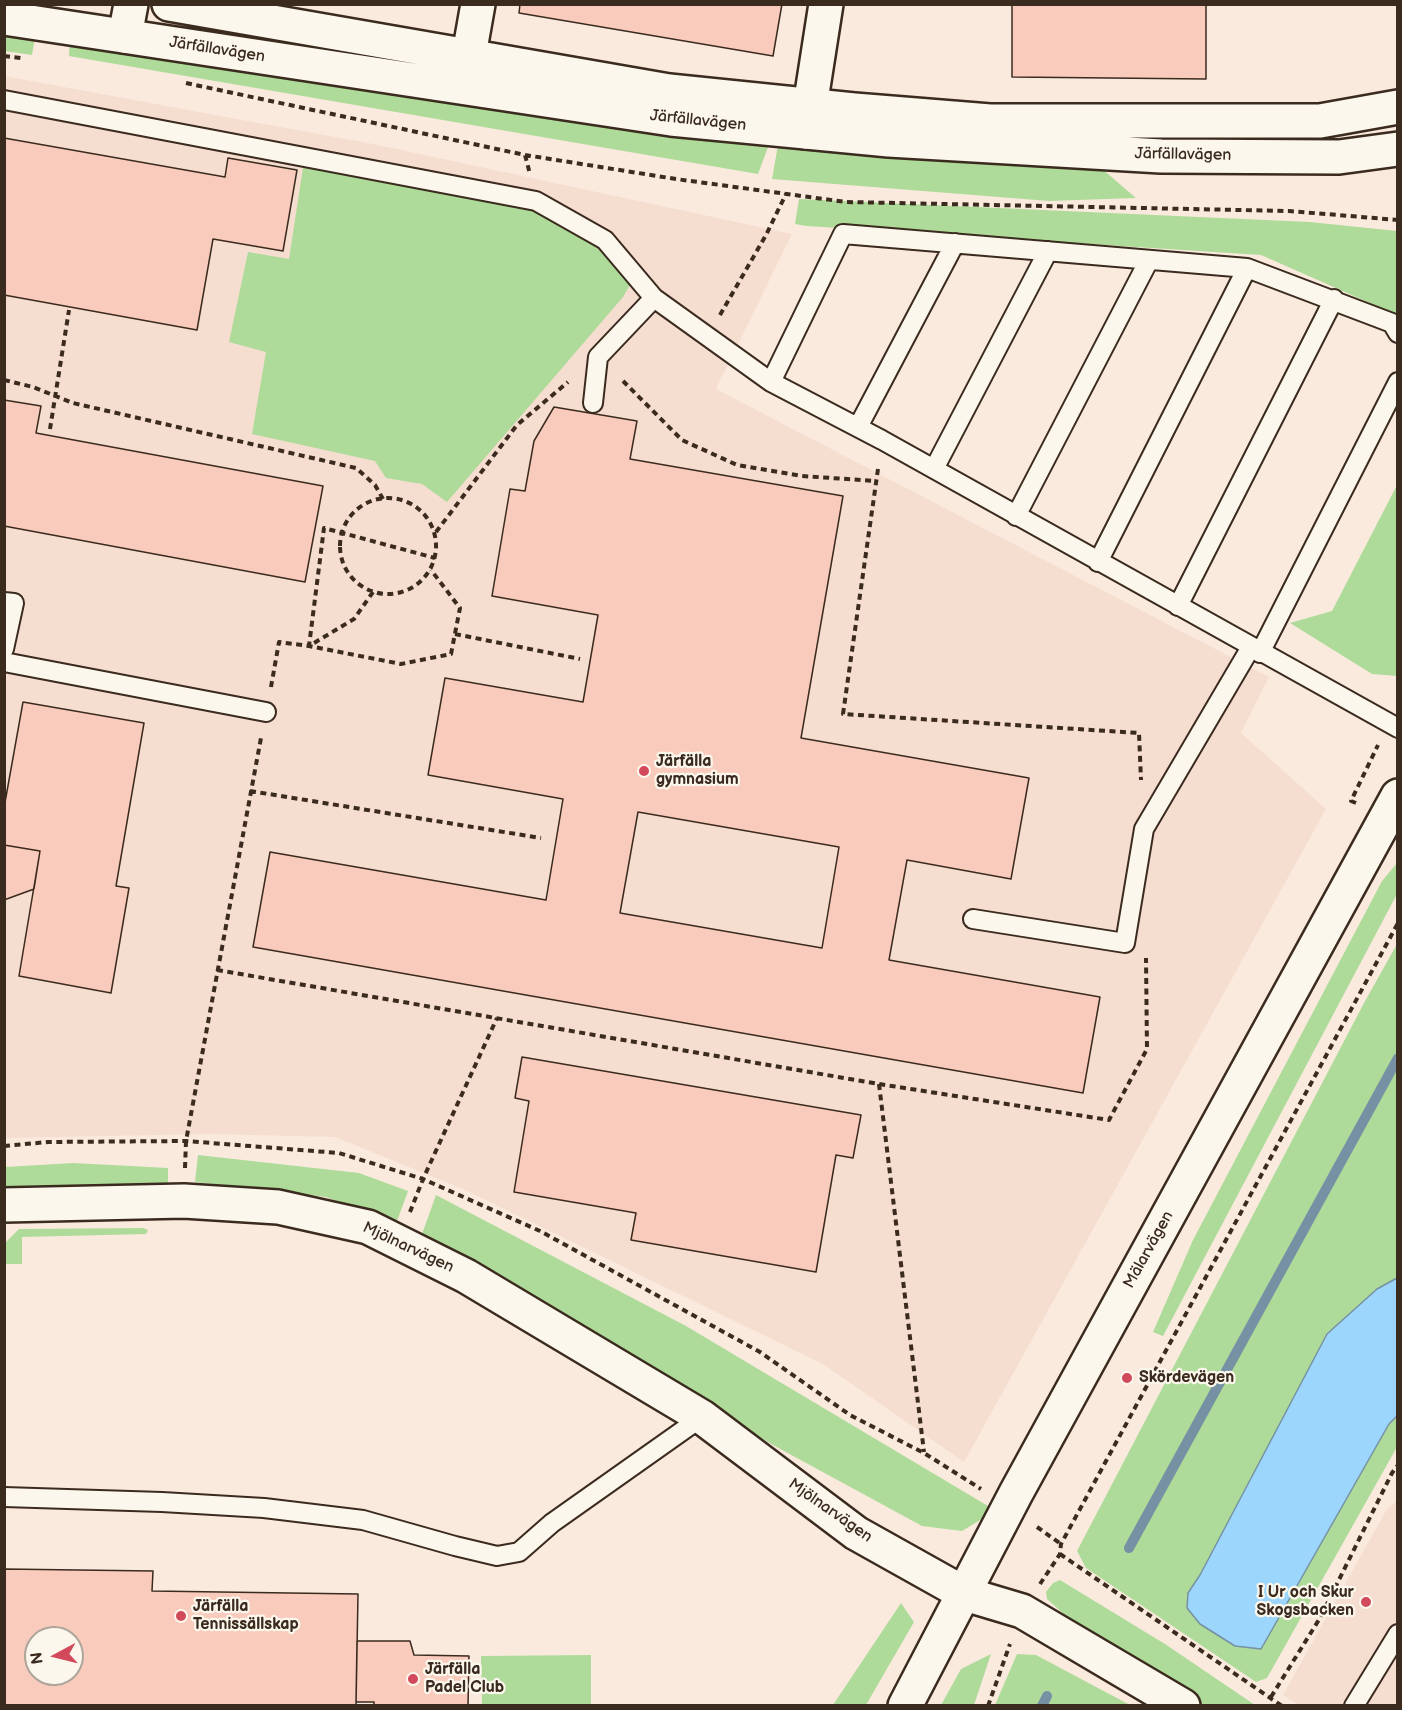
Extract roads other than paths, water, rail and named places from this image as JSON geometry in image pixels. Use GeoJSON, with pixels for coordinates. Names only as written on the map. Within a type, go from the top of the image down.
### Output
{"type":"FeatureCollection","features":[{"type":"Feature","properties":{"kind":"street"},"geometry":{"type":"LineString","coordinates":[[126,36],[131,4]]}},
{"type":"Feature","properties":{"kind":"street","name":"Järfällavägen"},"geometry":{"type":"LineString","coordinates":[[169,4],[466,72]]}},
{"type":"Feature","properties":{"kind":"street"},"geometry":{"type":"LineString","coordinates":[[466,72],[478,4]]}},
{"type":"Feature","properties":{"kind":"street"},"geometry":{"type":"LineString","coordinates":[[807,119],[826,4]]}},
{"type":"Feature","properties":{"kind":"street","name":"Järfällavägen"},"geometry":{"type":"LineString","coordinates":[[4,18],[126,36],[669,91],[807,119],[889,140],[1161,156],[1339,157],[1398,149]]}},
{"type":"Feature","properties":{"kind":"street","name":"Järfällavägen"},"geometry":{"type":"LineString","coordinates":[[807,119],[1320,121],[1398,107]]}},
{"type":"Feature","properties":{"kind":"street","name":"Mälarvägen"},"geometry":{"type":"LineString","coordinates":[[905,1706],[1009,1507],[1398,796]]}},
{"type":"Feature","properties":{"kind":"street","name":"Mjölnarvägen"},"geometry":{"type":"LineString","coordinates":[[4,1205],[184,1202],[278,1207],[368,1227],[466,1276],[702,1418],[856,1533],[965,1593]]}},
{"type":"Feature","properties":{"kind":"street"},"geometry":{"type":"LineString","coordinates":[[965,1593],[1022,1611],[1183,1706]]}},
{"type":"Feature","properties":{"kind":"lane"},"geometry":{"type":"LineString","coordinates":[[4,100],[536,201],[605,240],[654,298],[771,382],[882,440],[1398,729]]}},
{"type":"Feature","properties":{"kind":"lane"},"geometry":{"type":"LineString","coordinates":[[771,382],[843,234],[1247,268],[1334,299],[1392,323],[1398,333]]}},
{"type":"Feature","properties":{"kind":"lane"},"geometry":{"type":"LineString","coordinates":[[858,427],[955,243]]}},
{"type":"Feature","properties":{"kind":"lane"},"geometry":{"type":"LineString","coordinates":[[934,469],[1048,251]]}},
{"type":"Feature","properties":{"kind":"lane"},"geometry":{"type":"LineString","coordinates":[[1016,516],[1149,260]]}},
{"type":"Feature","properties":{"kind":"lane"},"geometry":{"type":"LineString","coordinates":[[1098,562],[1247,268]]}},
{"type":"Feature","properties":{"kind":"lane"},"geometry":{"type":"LineString","coordinates":[[592,403],[598,357],[654,298]]}},
{"type":"Feature","properties":{"kind":"lane"},"geometry":{"type":"LineString","coordinates":[[1178,606],[1334,299]]}},
{"type":"Feature","properties":{"kind":"lane"},"geometry":{"type":"LineString","coordinates":[[973,920],[1125,943],[1144,830],[1256,650],[1398,382]]}},
{"type":"Feature","properties":{"kind":"lane"},"geometry":{"type":"LineString","coordinates":[[4,602],[14,603],[4,649]]}},
{"type":"Feature","properties":{"kind":"lane"},"geometry":{"type":"LineString","coordinates":[[4,662],[266,712]]}},
{"type":"Feature","properties":{"kind":"lane"},"geometry":{"type":"LineString","coordinates":[[4,1497],[264,1508],[363,1520],[497,1556],[519,1552],[552,1523],[702,1418]]}},
{"type":"Feature","properties":{"kind":"lane"},"geometry":{"type":"LineString","coordinates":[[1354,1706],[1398,1634]]}},
{"type":"Feature","properties":{"kind":"water"},"geometry":{"type":"Polygon","coordinates":[[[1397,1278],[1397,1416],[1389,1424],[1261,1649],[1235,1646],[1200,1624],[1187,1608],[1188,1593],[1200,1575],[1327,1334],[1377,1289],[1397,1278]]]}},
{"type":"Feature","properties":{"kind":"waterway"},"geometry":{"type":"LineString","coordinates":[[1129,1548],[1398,1058]]}},
{"type":"Feature","properties":{"kind":"waterway"},"geometry":{"type":"LineString","coordinates":[[1042,1706],[1047,1696]]}},
{"type":"Feature","properties":{"kind":"place","name":"Järfälla gymnasium"},"geometry":{"type":"Point","coordinates":[644,771]}},
{"type":"Feature","properties":{"kind":"place","name":"Skördevägen"},"geometry":{"type":"Point","coordinates":[1127,1378]}},
{"type":"Feature","properties":{"kind":"place","name":"I Ur och Skur Skogsbacken"},"geometry":{"type":"Point","coordinates":[1366,1602]}},
{"type":"Feature","properties":{"kind":"place","name":"Järfälla Tennissällskap"},"geometry":{"type":"Point","coordinates":[181,1616]}},
{"type":"Feature","properties":{"kind":"place","name":"Järfälla Padel Club"},"geometry":{"type":"Point","coordinates":[413,1679]}}]}
